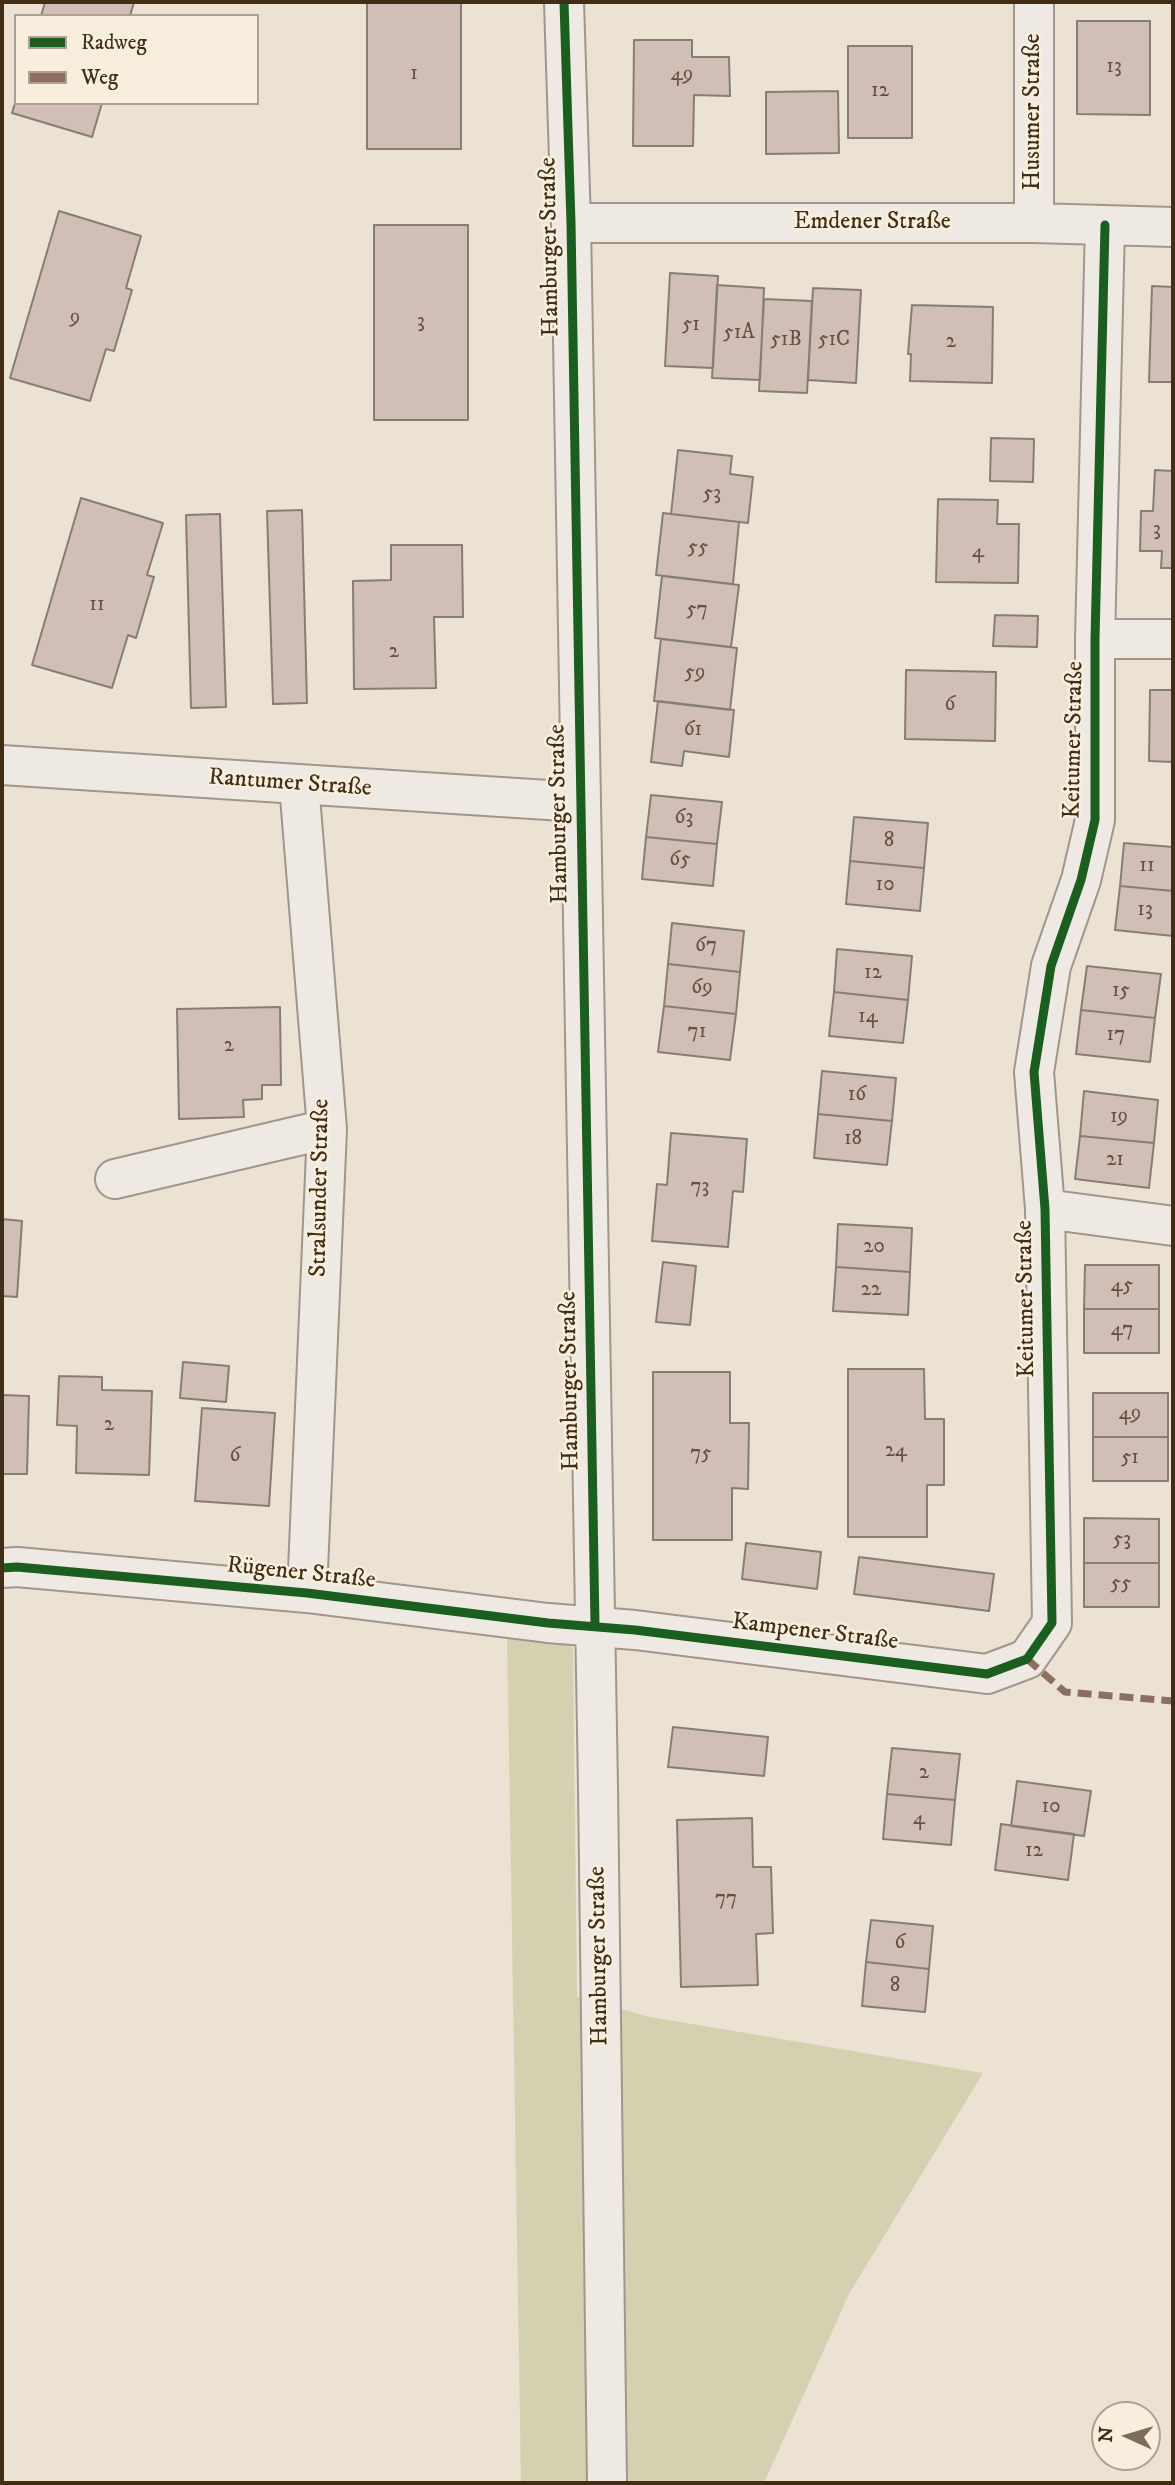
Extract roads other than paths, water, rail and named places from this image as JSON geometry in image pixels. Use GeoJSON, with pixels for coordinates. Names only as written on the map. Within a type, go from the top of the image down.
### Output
{"type":"FeatureCollection","features":[{"type":"Feature","properties":{"kind":"street","name":"Hamburger Straße"},"geometry":{"type":"LineString","coordinates":[[564,2],[571,223],[607,2483]]}},
{"type":"Feature","properties":{"kind":"street","name":"Husumer Straße"},"geometry":{"type":"LineString","coordinates":[[1034,2],[1034,223]]}},
{"type":"Feature","properties":{"kind":"street","name":"Emdener Straße"},"geometry":{"type":"LineString","coordinates":[[571,223],[1034,223],[1173,226]]}},
{"type":"Feature","properties":{"kind":"street","name":"Keitumer Straße"},"geometry":{"type":"LineString","coordinates":[[1027,1659],[1052,1623],[1045,1209],[1034,1072],[1051,966],[1081,880],[1095,820],[1105,225]]}},
{"type":"Feature","properties":{"kind":"street","name":"Keitumer Straße"},"geometry":{"type":"LineString","coordinates":[[1096,639],[1173,639]]}},
{"type":"Feature","properties":{"kind":"street","name":"Rantumer Straße"},"geometry":{"type":"LineString","coordinates":[[2,765],[579,802]]}},
{"type":"Feature","properties":{"kind":"street","name":"Stralsunder Straße"},"geometry":{"type":"LineString","coordinates":[[299,784],[327,1129],[307,1593]]}},
{"type":"Feature","properties":{"kind":"street"},"geometry":{"type":"LineString","coordinates":[[114,1179],[327,1129]]}},
{"type":"Feature","properties":{"kind":"street","name":"Keitumer Straße"},"geometry":{"type":"LineString","coordinates":[[1045,1209],[1173,1226]]}},
{"type":"Feature","properties":{"kind":"street","name":"Rügener Straße"},"geometry":{"type":"LineString","coordinates":[[2,1568],[17,1567],[307,1593],[548,1623],[595,1625]]}},
{"type":"Feature","properties":{"kind":"street","name":"Kampener Straße"},"geometry":{"type":"LineString","coordinates":[[595,1625],[987,1674],[1027,1659]]}}]}
